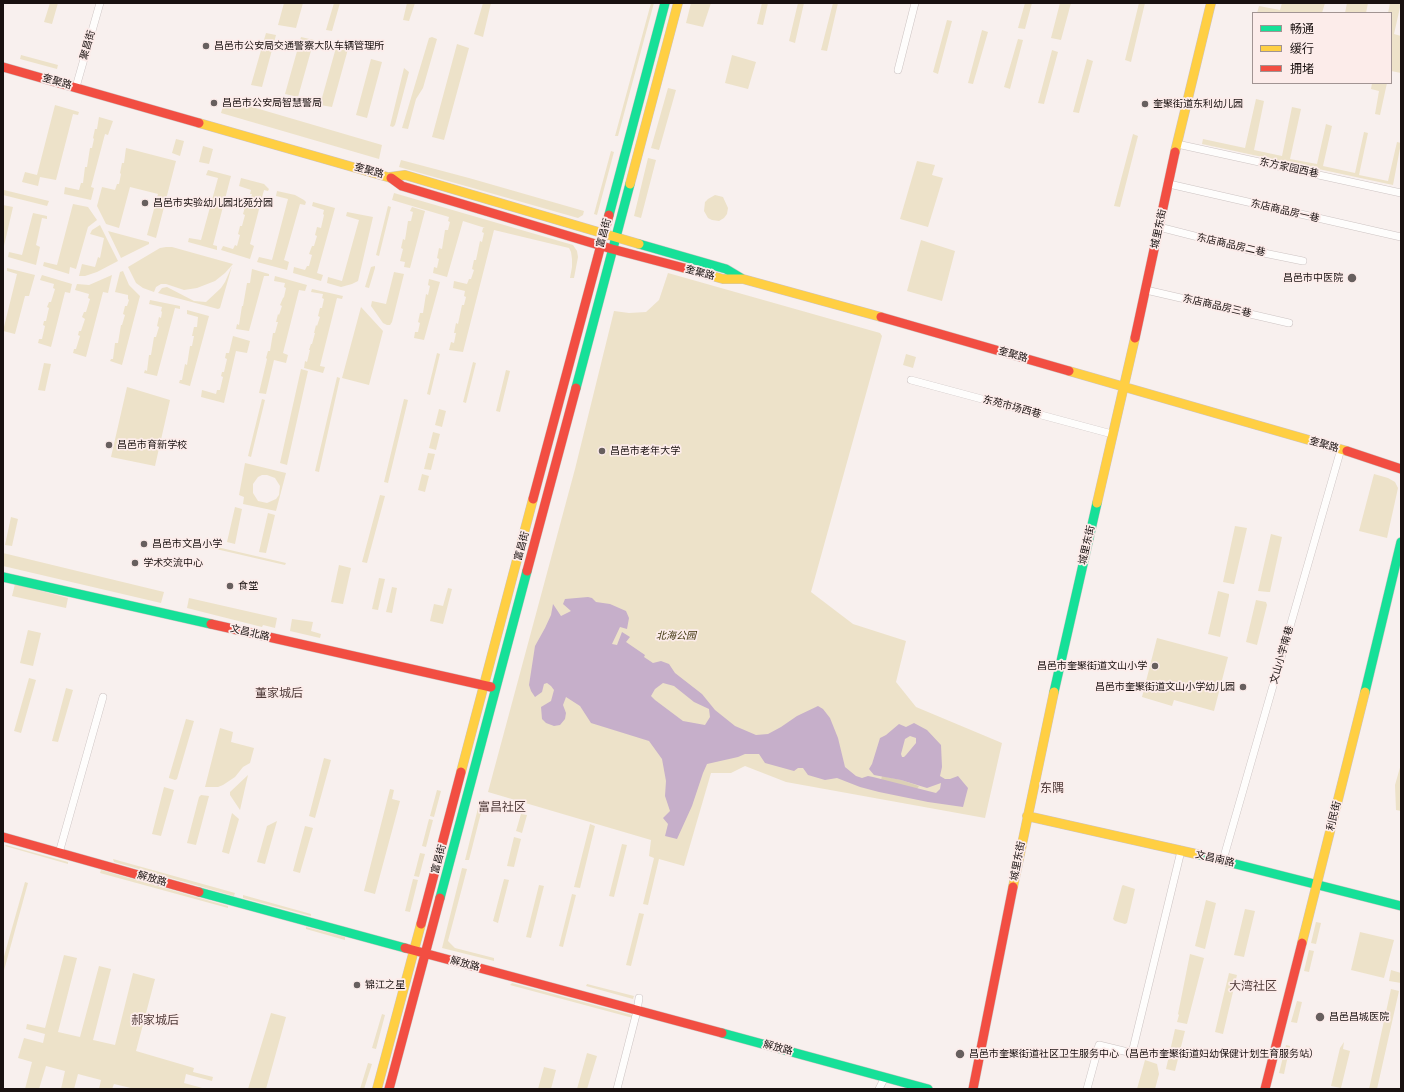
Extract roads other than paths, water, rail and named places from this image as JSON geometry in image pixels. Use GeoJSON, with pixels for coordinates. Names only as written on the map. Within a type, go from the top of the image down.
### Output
{"type":"FeatureCollection","features":[{"type":"Feature","properties":{"kind":"street","name":"聚昌街"},"geometry":{"type":"LineString","coordinates":[[76,87],[100,3]]}},
{"type":"Feature","properties":{"kind":"street","name":"富昌街"},"geometry":{"type":"LineString","coordinates":[[377,1089],[665,3]]}},
{"type":"Feature","properties":{"kind":"street","name":"富昌街"},"geometry":{"type":"LineString","coordinates":[[389,1089],[678,3]]}},
{"type":"Feature","properties":{"kind":"street"},"geometry":{"type":"LineString","coordinates":[[898,70],[915,3]]}},
{"type":"Feature","properties":{"kind":"street","name":"城里东街"},"geometry":{"type":"LineString","coordinates":[[973,1089],[1057,677],[1146,290],[1177,144],[1211,3]]}},
{"type":"Feature","properties":{"kind":"street","name":"奎聚路"},"geometry":{"type":"LineString","coordinates":[[3,66],[390,177],[402,186],[612,249],[723,279],[743,279],[870,314],[1401,468]]}},
{"type":"Feature","properties":{"kind":"street","name":"东方家园西巷"},"geometry":{"type":"LineString","coordinates":[[1177,144],[1401,193]]}},
{"type":"Feature","properties":{"kind":"street"},"geometry":{"type":"LineString","coordinates":[[390,177],[404,174],[726,269],[743,279]]}},
{"type":"Feature","properties":{"kind":"street","name":"东店商品房一巷"},"geometry":{"type":"LineString","coordinates":[[1169,184],[1401,237]]}},
{"type":"Feature","properties":{"kind":"street","name":"东店商品房二巷"},"geometry":{"type":"LineString","coordinates":[[1159,227],[1249,250],[1303,261]]}},
{"type":"Feature","properties":{"kind":"street","name":"东店商品房三巷"},"geometry":{"type":"LineString","coordinates":[[1146,290],[1289,323]]}},
{"type":"Feature","properties":{"kind":"street","name":"东苑市场西巷"},"geometry":{"type":"LineString","coordinates":[[911,380],[1112,434]]}},
{"type":"Feature","properties":{"kind":"street","name":"文山小学南巷"},"geometry":{"type":"LineString","coordinates":[[1223,860],[1341,450]]}},
{"type":"Feature","properties":{"kind":"street","name":"利民街"},"geometry":{"type":"LineString","coordinates":[[1265,1089],[1353,742],[1401,542]]}},
{"type":"Feature","properties":{"kind":"street","name":"文昌北路"},"geometry":{"type":"LineString","coordinates":[[3,577],[496,688]]}},
{"type":"Feature","properties":{"kind":"street"},"geometry":{"type":"LineString","coordinates":[[59,853],[103,696]]}},
{"type":"Feature","properties":{"kind":"street","name":"文昌南路"},"geometry":{"type":"LineString","coordinates":[[1028,816],[1223,860],[1401,906]]}},
{"type":"Feature","properties":{"kind":"street","name":"解放路"},"geometry":{"type":"LineString","coordinates":[[3,837],[269,912],[584,995],[637,1011],[928,1089]]}},
{"type":"Feature","properties":{"kind":"street"},"geometry":{"type":"LineString","coordinates":[[1087,1089],[1099,1045],[1132,1053],[1181,851]]}},
{"type":"Feature","properties":{"kind":"street"},"geometry":{"type":"LineString","coordinates":[[617,1089],[639,998]]}},
{"type":"Feature","properties":{"kind":"street"},"geometry":{"type":"LineString","coordinates":[[880,1089],[885,1077]]}},
{"type":"Feature","properties":{"kind":"place","name":"昌邑市公安局交通警察大队车辆管理所"},"geometry":{"type":"Point","coordinates":[206,46]}},
{"type":"Feature","properties":{"kind":"place","name":"昌邑市公安局智慧警局"},"geometry":{"type":"Point","coordinates":[214,103]}},
{"type":"Feature","properties":{"kind":"place","name":"奎聚街道东利幼儿园"},"geometry":{"type":"Point","coordinates":[1145,104]}},
{"type":"Feature","properties":{"kind":"place","name":"昌邑市实验幼儿园北苑分园"},"geometry":{"type":"Point","coordinates":[145,203]}},
{"type":"Feature","properties":{"kind":"place","name":"昌邑市中医院"},"geometry":{"type":"Point","coordinates":[1352,278]}},
{"type":"Feature","properties":{"kind":"place","name":"昌邑市育新学校"},"geometry":{"type":"Point","coordinates":[109,445]}},
{"type":"Feature","properties":{"kind":"place","name":"昌邑市老年大学"},"geometry":{"type":"Point","coordinates":[602,451]}},
{"type":"Feature","properties":{"kind":"place","name":"昌邑市文昌小学"},"geometry":{"type":"Point","coordinates":[144,544]}},
{"type":"Feature","properties":{"kind":"place","name":"学术交流中心"},"geometry":{"type":"Point","coordinates":[135,563]}},
{"type":"Feature","properties":{"kind":"place","name":"食堂"},"geometry":{"type":"Point","coordinates":[230,586]}},
{"type":"Feature","properties":{"kind":"place","name":"昌邑市奎聚街道文山小学"},"geometry":{"type":"Point","coordinates":[1155,666]}},
{"type":"Feature","properties":{"kind":"place","name":"昌邑市奎聚街道文山小学幼儿园"},"geometry":{"type":"Point","coordinates":[1243,687]}},
{"type":"Feature","properties":{"kind":"place","name":"锦江之星"},"geometry":{"type":"Point","coordinates":[357,985]}},
{"type":"Feature","properties":{"kind":"place","name":"昌邑昌城医院"},"geometry":{"type":"Point","coordinates":[1320,1017]}},
{"type":"Feature","properties":{"kind":"place","name":"昌邑市奎聚街道社区卫生服务中心（昌邑市奎聚街道妇幼保健计划生育服务站）"},"geometry":{"type":"Point","coordinates":[960,1054]}},
{"type":"Feature","properties":{"kind":"district","name":"董家城后"},"geometry":{"type":"Point","coordinates":[279,694]}},
{"type":"Feature","properties":{"kind":"district","name":"东隅"},"geometry":{"type":"Point","coordinates":[1052,789]}},
{"type":"Feature","properties":{"kind":"district","name":"富昌社区"},"geometry":{"type":"Point","coordinates":[502,808]}},
{"type":"Feature","properties":{"kind":"district","name":"大湾社区"},"geometry":{"type":"Point","coordinates":[1253,987]}},
{"type":"Feature","properties":{"kind":"district","name":"郝家城后"},"geometry":{"type":"Point","coordinates":[155,1021]}},
{"type":"Feature","properties":{"kind":"park label","name":"北海公园"},"geometry":{"type":"Point","coordinates":[676,636]}}]}
